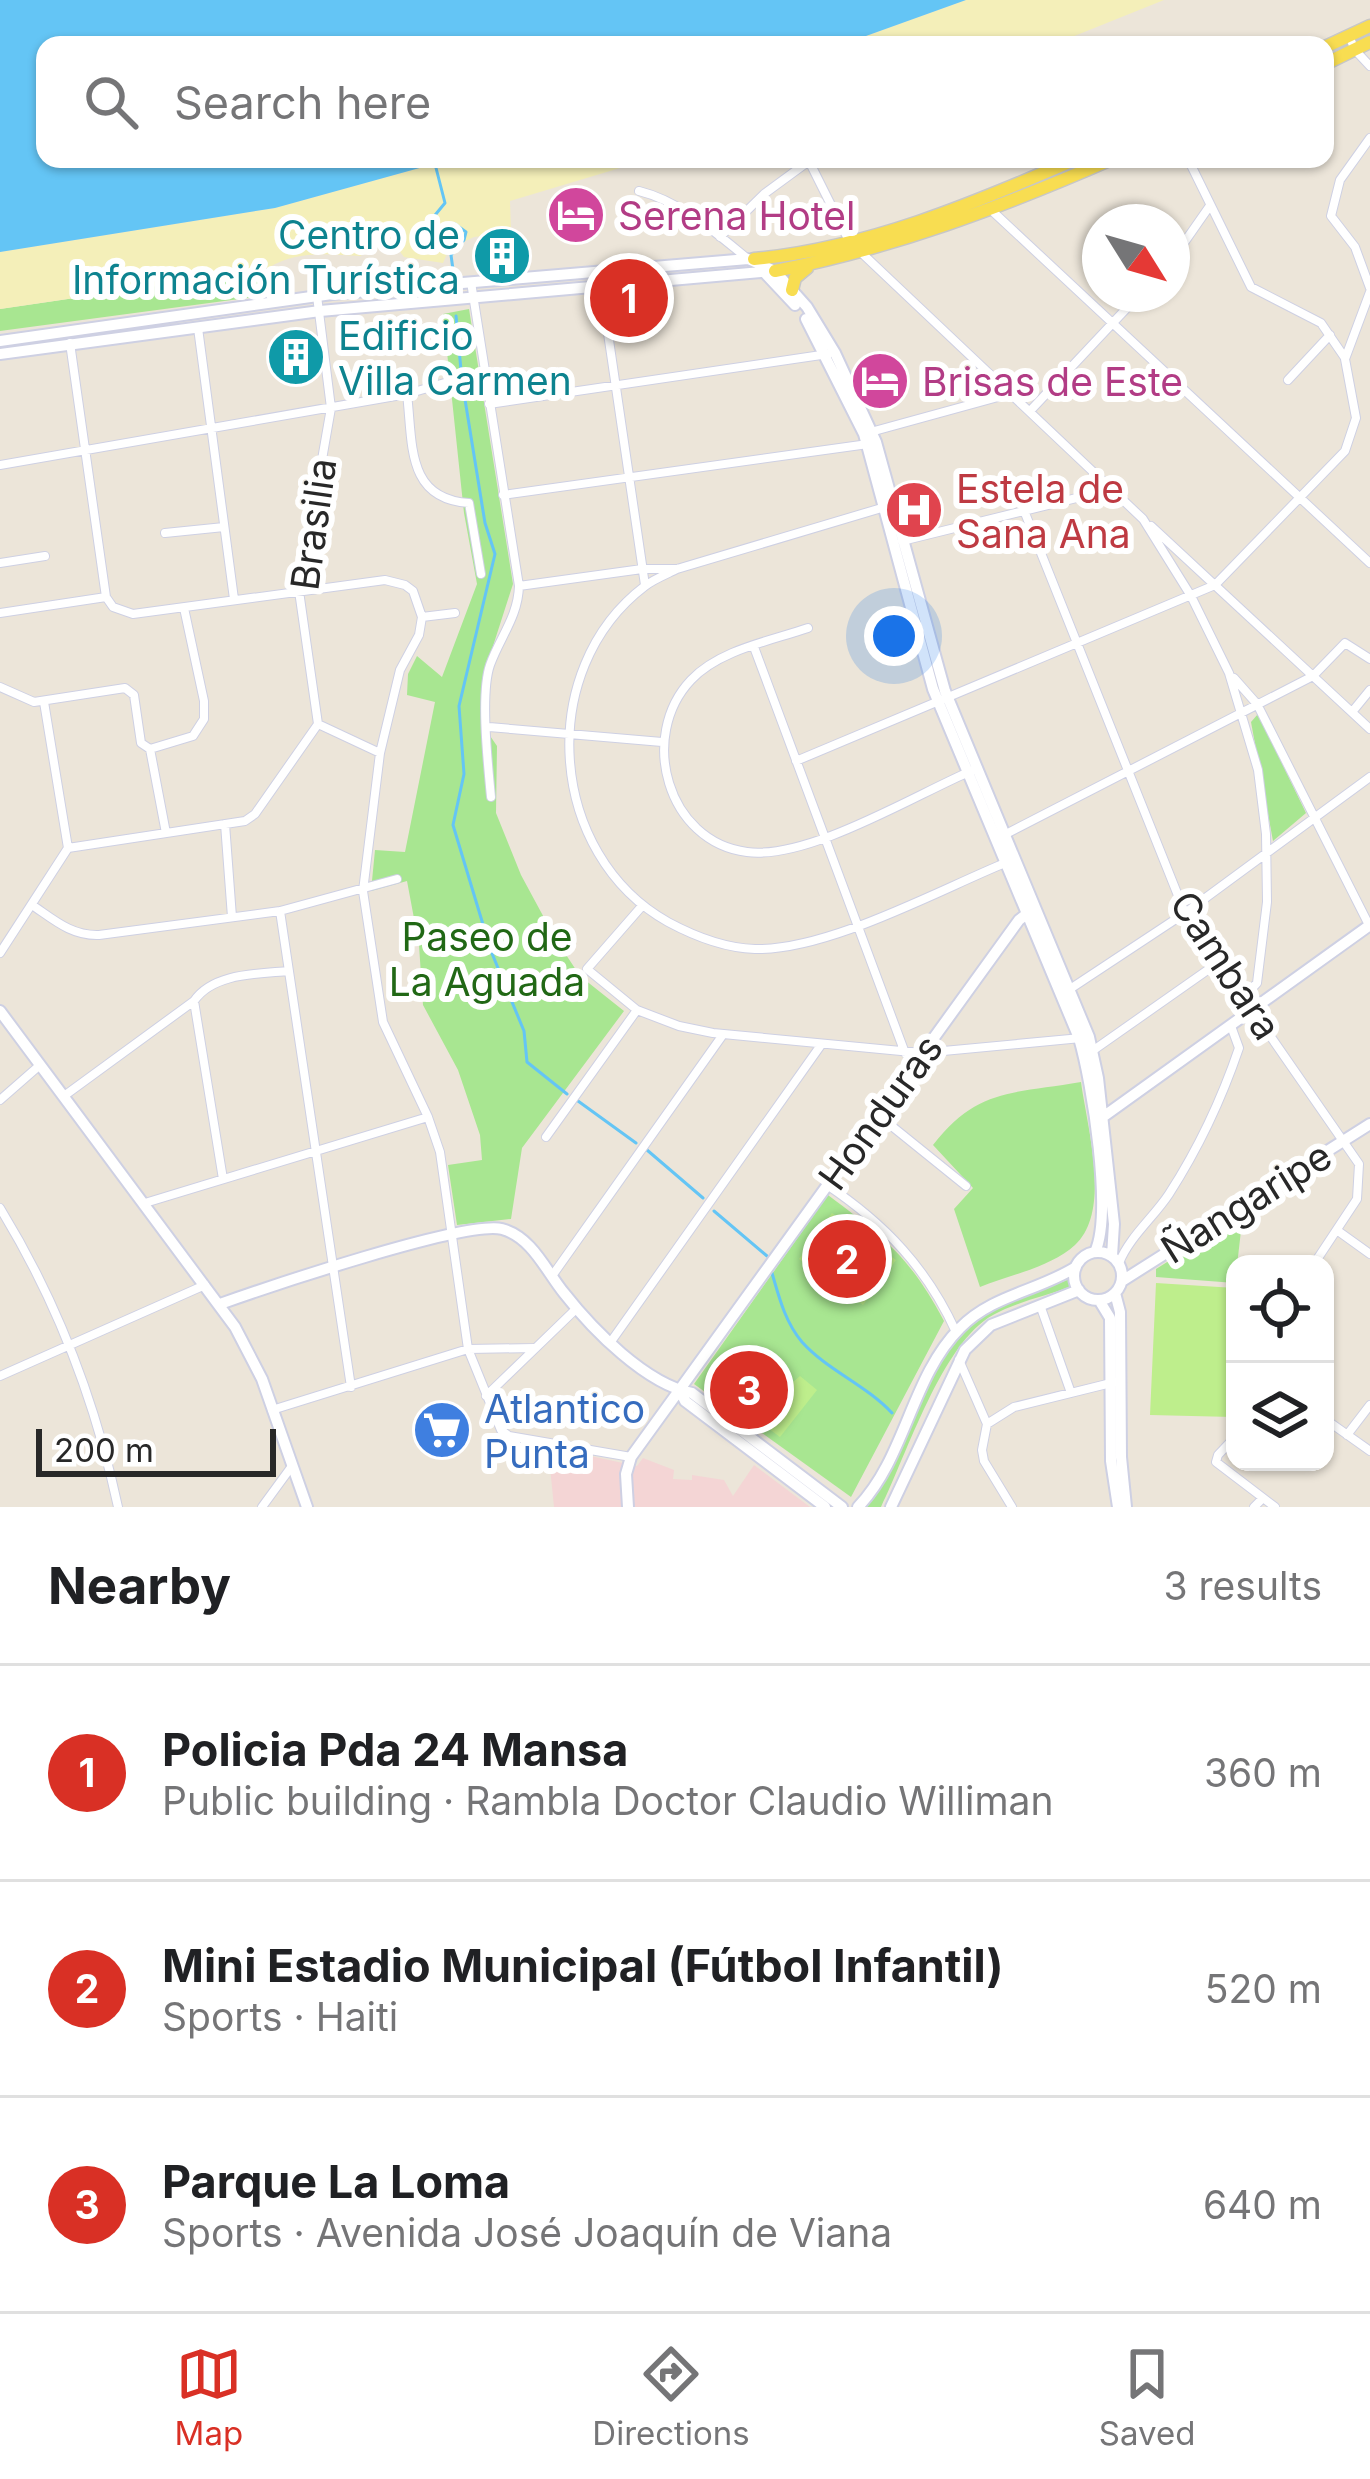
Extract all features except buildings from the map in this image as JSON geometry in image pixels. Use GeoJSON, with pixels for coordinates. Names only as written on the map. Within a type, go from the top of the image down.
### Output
{"type":"FeatureCollection","features":[{"type":"Feature","properties":{"kind":"main road"},"geometry":{"type":"LineString","coordinates":[[1334,57],[1370,26]]}},
{"type":"Feature","properties":{"kind":"main road"},"geometry":{"type":"LineString","coordinates":[[1334,46],[1370,42]]}},
{"type":"Feature","properties":{"kind":"main road"},"geometry":{"type":"LineString","coordinates":[[988,205],[1059,168]]}},
{"type":"Feature","properties":{"kind":"main road"},"geometry":{"type":"LineString","coordinates":[[0,341],[317,296],[460,283],[734,274],[854,246],[1088,168]]}},
{"type":"Feature","properties":{"kind":"main road"},"geometry":{"type":"LineString","coordinates":[[792,290],[795,278],[815,263],[854,246]]}},
{"type":"Feature","properties":{"kind":"main road"},"geometry":{"type":"LineString","coordinates":[[0,354],[727,261],[815,263]]}},
{"type":"Feature","properties":{"kind":"main road"},"geometry":{"type":"LineString","coordinates":[[763,264],[792,290],[831,354],[869,438],[943,699],[1084,1038],[1114,1224],[1120,1312],[1115,1382]]}},
{"type":"Feature","properties":{"kind":"main road"},"geometry":{"type":"LineString","coordinates":[[763,264],[831,354]]}},
{"type":"Feature","properties":{"kind":"main road","name":"Honduras"},"geometry":{"type":"LineString","coordinates":[[631,1457],[922,1053],[1032,909]]}},
{"type":"Feature","properties":{"kind":"main road"},"geometry":{"type":"LineString","coordinates":[[1098,1120],[1370,926]]}},
{"type":"Feature","properties":{"kind":"main road"},"geometry":{"type":"LineString","coordinates":[[0,1011],[220,1304],[249,1351],[308,1507]]}},
{"type":"Feature","properties":{"kind":"main road"},"geometry":{"type":"LineString","coordinates":[[1095,1252],[1103,1222],[1098,1120]]}},
{"type":"Feature","properties":{"kind":"main road","name":"Ñangaripe"},"geometry":{"type":"LineString","coordinates":[[1118,1287],[1370,1124]]}},
{"type":"Feature","properties":{"kind":"main road"},"geometry":{"type":"LineString","coordinates":[[220,1304],[451,1234],[485,1227],[512,1232],[524,1240],[610,1343],[680,1391],[685,1401],[842,1507]]}},
{"type":"Feature","properties":{"kind":"main road"},"geometry":{"type":"LineString","coordinates":[[858,1507],[877,1486],[936,1361],[956,1333],[992,1303],[1076,1268],[1083,1257],[1095,1252],[1115,1259]]}},
{"type":"Feature","properties":{"kind":"main road"},"geometry":{"type":"LineString","coordinates":[[1076,1268],[1079,1290]]}},
{"type":"Feature","properties":{"kind":"main road"},"geometry":{"type":"LineString","coordinates":[[1099,1300],[1118,1287]]}},
{"type":"Feature","properties":{"kind":"main road"},"geometry":{"type":"LineString","coordinates":[[891,1507],[958,1359],[991,1325],[1079,1290],[1099,1300],[1110,1318],[1122,1507]]}},
{"type":"Feature","properties":{"kind":"main road"},"geometry":{"type":"LineString","coordinates":[[766,1456],[825,1507]]}},
{"type":"Feature","properties":{"kind":"main road"},"geometry":{"type":"LineString","coordinates":[[628,1507],[626,1474],[631,1457]]}},
{"type":"Feature","properties":{"kind":"street"},"geometry":{"type":"LineString","coordinates":[[1352,43],[1370,66]]}},
{"type":"Feature","properties":{"kind":"street"},"geometry":{"type":"LineString","coordinates":[[1370,138],[1340,180],[1331,216],[1370,260]]}},
{"type":"Feature","properties":{"kind":"street"},"geometry":{"type":"LineString","coordinates":[[720,237],[798,168]]}},
{"type":"Feature","properties":{"kind":"street"},"geometry":{"type":"LineString","coordinates":[[813,168],[854,246],[1370,729]]}},
{"type":"Feature","properties":{"kind":"street"},"geometry":{"type":"LineString","coordinates":[[796,761],[1214,585],[1332,467],[1353,434],[1355,401],[1346,359],[1330,334],[1309,315],[1251,287],[1192,168]]}},
{"type":"Feature","properties":{"kind":"street"},"geometry":{"type":"LineString","coordinates":[[639,191],[663,199],[763,264]]}},
{"type":"Feature","properties":{"kind":"street"},"geometry":{"type":"LineString","coordinates":[[988,205],[1370,562]]}},
{"type":"Feature","properties":{"kind":"street"},"geometry":{"type":"LineString","coordinates":[[1190,234],[1210,206]]}},
{"type":"Feature","properties":{"kind":"street"},"geometry":{"type":"LineString","coordinates":[[732,247],[727,261],[734,274]]}},
{"type":"Feature","properties":{"kind":"street"},"geometry":{"type":"LineString","coordinates":[[1346,359],[1370,290],[1355,247]]}},
{"type":"Feature","properties":{"kind":"street"},"geometry":{"type":"LineString","coordinates":[[600,278],[645,586]]}},
{"type":"Feature","properties":{"kind":"street"},"geometry":{"type":"LineString","coordinates":[[460,283],[489,404],[519,586],[511,623],[490,666],[486,689],[491,797]]}},
{"type":"Feature","properties":{"kind":"street","name":"Brasilia"},"geometry":{"type":"LineString","coordinates":[[317,296],[331,408],[299,592],[318,724]]}},
{"type":"Feature","properties":{"kind":"street"},"geometry":{"type":"LineString","coordinates":[[1030,411],[1123,312]]}},
{"type":"Feature","properties":{"kind":"street"},"geometry":{"type":"LineString","coordinates":[[198,328],[234,599]]}},
{"type":"Feature","properties":{"kind":"street"},"geometry":{"type":"LineString","coordinates":[[68,331],[106,596],[113,607],[133,614],[370,581],[398,582],[412,591],[422,617],[419,635],[400,670],[380,754],[363,891],[383,1022],[440,1152],[468,1349],[501,1430],[509,1436],[631,1457]]}},
{"type":"Feature","properties":{"kind":"street"},"geometry":{"type":"LineString","coordinates":[[1288,380],[1330,334]]}},
{"type":"Feature","properties":{"kind":"street"},"geometry":{"type":"LineString","coordinates":[[489,404],[831,354]]}},
{"type":"Feature","properties":{"kind":"street"},"geometry":{"type":"LineString","coordinates":[[0,465],[407,394],[448,382]]}},
{"type":"Feature","properties":{"kind":"street"},"geometry":{"type":"LineString","coordinates":[[503,495],[869,438],[1010,393]]}},
{"type":"Feature","properties":{"kind":"street"},"geometry":{"type":"LineString","coordinates":[[407,394],[418,471],[434,495],[452,503],[469,503],[481,574]]}},
{"type":"Feature","properties":{"kind":"street"},"geometry":{"type":"LineString","coordinates":[[898,542],[1111,490]]}},
{"type":"Feature","properties":{"kind":"street"},"geometry":{"type":"LineString","coordinates":[[888,506],[677,569],[645,586],[604,632],[590,656],[573,707],[569,770],[584,833],[614,878],[642,906],[704,939],[751,949],[783,948],[855,925],[1012,860]]}},
{"type":"Feature","properties":{"kind":"street","name":"Cambara"},"geometry":{"type":"LineString","coordinates":[[1024,513],[1185,913],[1359,1164],[1358,1198],[1321,1255]]}},
{"type":"Feature","properties":{"kind":"street"},"geometry":{"type":"LineString","coordinates":[[1143,519],[1191,596],[1229,673],[1258,770],[1267,902],[1257,983],[1244,997]]}},
{"type":"Feature","properties":{"kind":"street"},"geometry":{"type":"LineString","coordinates":[[165,533],[224,527]]}},
{"type":"Feature","properties":{"kind":"street"},"geometry":{"type":"LineString","coordinates":[[0,563],[45,556]]}},
{"type":"Feature","properties":{"kind":"street"},"geometry":{"type":"LineString","coordinates":[[519,586],[642,568],[677,569]]}},
{"type":"Feature","properties":{"kind":"street"},"geometry":{"type":"LineString","coordinates":[[0,613],[106,596]]}},
{"type":"Feature","properties":{"kind":"street"},"geometry":{"type":"LineString","coordinates":[[150,749],[193,736],[204,719],[184,608]]}},
{"type":"Feature","properties":{"kind":"street"},"geometry":{"type":"LineString","coordinates":[[422,617],[455,613]]}},
{"type":"Feature","properties":{"kind":"street"},"geometry":{"type":"LineString","coordinates":[[808,628],[708,665],[688,682],[675,702],[662,742],[676,804],[709,838],[748,852],[771,852],[824,838],[974,770]]}},
{"type":"Feature","properties":{"kind":"street"},"geometry":{"type":"LineString","coordinates":[[1002,836],[1313,676],[1346,643],[1370,659]]}},
{"type":"Feature","properties":{"kind":"street"},"geometry":{"type":"LineString","coordinates":[[754,646],[905,1053]]}},
{"type":"Feature","properties":{"kind":"street"},"geometry":{"type":"LineString","coordinates":[[1229,673],[1256,704],[1370,926]]}},
{"type":"Feature","properties":{"kind":"street"},"geometry":{"type":"LineString","coordinates":[[0,687],[34,702],[130,690],[141,743],[150,749],[166,833]]}},
{"type":"Feature","properties":{"kind":"street"},"geometry":{"type":"LineString","coordinates":[[1352,712],[1370,690]]}},
{"type":"Feature","properties":{"kind":"street"},"geometry":{"type":"LineString","coordinates":[[0,953],[68,848],[44,701]]}},
{"type":"Feature","properties":{"kind":"street"},"geometry":{"type":"LineString","coordinates":[[68,848],[245,821],[255,814],[318,724],[380,754]]}},
{"type":"Feature","properties":{"kind":"street"},"geometry":{"type":"LineString","coordinates":[[489,727],[662,742]]}},
{"type":"Feature","properties":{"kind":"street"},"geometry":{"type":"LineString","coordinates":[[1067,991],[1185,913],[1370,777]]}},
{"type":"Feature","properties":{"kind":"street"},"geometry":{"type":"LineString","coordinates":[[225,824],[232,917]]}},
{"type":"Feature","properties":{"kind":"street"},"geometry":{"type":"LineString","coordinates":[[32,904],[82,936],[280,911],[397,879]]}},
{"type":"Feature","properties":{"kind":"street"},"geometry":{"type":"LineString","coordinates":[[642,906],[587,969],[637,1010],[679,1026],[905,1053],[1084,1038]]}},
{"type":"Feature","properties":{"kind":"street"},"geometry":{"type":"LineString","coordinates":[[280,911],[350,1387]]}},
{"type":"Feature","properties":{"kind":"street"},"geometry":{"type":"LineString","coordinates":[[1089,1054],[1219,962]]}},
{"type":"Feature","properties":{"kind":"street"},"geometry":{"type":"LineString","coordinates":[[64,1096],[194,1001],[208,985],[250,974],[289,971]]}},
{"type":"Feature","properties":{"kind":"street"},"geometry":{"type":"LineString","coordinates":[[194,1001],[223,1179]]}},
{"type":"Feature","properties":{"kind":"street"},"geometry":{"type":"LineString","coordinates":[[546,1136],[637,1010]]}},
{"type":"Feature","properties":{"kind":"street"},"geometry":{"type":"LineString","coordinates":[[1115,1259],[1168,1196],[1202,1134],[1239,1048],[1231,1026]]}},
{"type":"Feature","properties":{"kind":"street"},"geometry":{"type":"LineString","coordinates":[[552,1276],[723,1034]]}},
{"type":"Feature","properties":{"kind":"street"},"geometry":{"type":"LineString","coordinates":[[610,1343],[822,1044]]}},
{"type":"Feature","properties":{"kind":"street"},"geometry":{"type":"LineString","coordinates":[[0,1100],[40,1065]]}},
{"type":"Feature","properties":{"kind":"street"},"geometry":{"type":"LineString","coordinates":[[878,1115],[966,1186]]}},
{"type":"Feature","properties":{"kind":"street"},"geometry":{"type":"LineString","coordinates":[[145,1204],[428,1117]]}},
{"type":"Feature","properties":{"kind":"street"},"geometry":{"type":"LineString","coordinates":[[827,1185],[891,1234],[932,1285],[956,1333]]}},
{"type":"Feature","properties":{"kind":"street"},"geometry":{"type":"LineString","coordinates":[[0,1208],[70,1345],[97,1417],[118,1507]]}},
{"type":"Feature","properties":{"kind":"street"},"geometry":{"type":"LineString","coordinates":[[1338,1231],[1370,1254]]}},
{"type":"Feature","properties":{"kind":"street"},"geometry":{"type":"LineString","coordinates":[[0,1376],[206,1285]]}},
{"type":"Feature","properties":{"kind":"street"},"geometry":{"type":"LineString","coordinates":[[1040,1305],[1071,1393]]}},
{"type":"Feature","properties":{"kind":"street"},"geometry":{"type":"LineString","coordinates":[[486,1396],[577,1308]]}},
{"type":"Feature","properties":{"kind":"street"},"geometry":{"type":"LineString","coordinates":[[272,1410],[468,1349],[534,1348]]}},
{"type":"Feature","properties":{"kind":"street"},"geometry":{"type":"LineString","coordinates":[[958,1359],[987,1424],[984,1461],[1012,1507]]}},
{"type":"Feature","properties":{"kind":"street"},"geometry":{"type":"LineString","coordinates":[[987,1424],[1014,1407],[1115,1382]]}},
{"type":"Feature","properties":{"kind":"street"},"geometry":{"type":"LineString","coordinates":[[1347,1435],[1370,1405]]}},
{"type":"Feature","properties":{"kind":"street"},"geometry":{"type":"LineString","coordinates":[[1334,1426],[1370,1451]]}},
{"type":"Feature","properties":{"kind":"street"},"geometry":{"type":"LineString","coordinates":[[1226,1446],[1217,1455],[1218,1466],[1275,1507]]}},
{"type":"Feature","properties":{"kind":"street"},"geometry":{"type":"LineString","coordinates":[[262,1507],[292,1465]]}},
{"type":"Feature","properties":{"kind":"street"},"geometry":{"type":"LineString","coordinates":[[1254,1507],[1263,1498]]}},
{"type":"Feature","properties":{"kind":"shaded area"},"geometry":{"type":"Polygon","coordinates":[[[548,1447],[637,1466],[643,1458],[674,1470],[673,1479],[692,1480],[692,1475],[724,1480],[733,1496],[754,1465],[810,1507],[554,1507],[548,1447]]]}},
{"type":"Feature","properties":{"kind":"green space"},"geometry":{"type":"Polygon","coordinates":[[[263,266],[262,296],[0,331],[0,309],[263,266]]]}},
{"type":"Feature","properties":{"kind":"green space","name":"Paseo de La Aguada"},"geometry":{"type":"Polygon","coordinates":[[[469,309],[513,584],[484,674],[484,727],[497,746],[496,813],[521,875],[555,938],[580,976],[624,1011],[522,1148],[511,1219],[457,1225],[448,1165],[482,1160],[480,1135],[458,1070],[423,1005],[419,945],[407,881],[371,891],[375,850],[405,852],[435,702],[407,695],[408,674],[417,656],[442,677],[477,584],[464,513],[443,314],[469,309]]]}},
{"type":"Feature","properties":{"kind":"green space"},"geometry":{"type":"Polygon","coordinates":[[[1258,714],[1306,813],[1273,841],[1251,722],[1258,714]]]}},
{"type":"Feature","properties":{"kind":"green space"},"geometry":{"type":"Polygon","coordinates":[[[1081,1082],[1095,1190],[1086,1230],[1075,1245],[1054,1259],[980,1287],[954,1209],[973,1188],[933,1145],[982,1103],[1081,1082]]]}},
{"type":"Feature","properties":{"kind":"green space"},"geometry":{"type":"Polygon","coordinates":[[[828,1195],[895,1250],[944,1321],[851,1497],[694,1384],[828,1195]]]}},
{"type":"Feature","properties":{"kind":"green space"},"geometry":{"type":"Polygon","coordinates":[[[832,1213],[896,1260],[863,1305],[799,1259],[832,1213]]]}},
{"type":"Feature","properties":{"kind":"green space"},"geometry":{"type":"Polygon","coordinates":[[[1239,1217],[1242,1222],[1238,1255],[1226,1255],[1226,1282],[1156,1277],[1156,1269],[1239,1217]]]}},
{"type":"Feature","properties":{"kind":"green space"},"geometry":{"type":"Polygon","coordinates":[[[1070,1279],[1072,1286],[1002,1310],[975,1329],[942,1374],[881,1507],[866,1507],[881,1487],[942,1359],[958,1337],[986,1311],[1070,1279]]]}},
{"type":"Feature","properties":{"kind":"green space"},"geometry":{"type":"Polygon","coordinates":[[[1156,1283],[1226,1287],[1226,1417],[1150,1415],[1156,1283]]]}},
{"type":"Feature","properties":{"kind":"green space"},"geometry":{"type":"Polygon","coordinates":[[[800,1376],[817,1390],[780,1437],[761,1423],[769,1403],[800,1376]]]}},
{"type":"Feature","properties":{"kind":"sand"},"geometry":{"type":"Polygon","coordinates":[[[966,0],[1164,0],[1074,36],[866,36],[966,0]]]}},
{"type":"Feature","properties":{"kind":"sand"},"geometry":{"type":"Polygon","coordinates":[[[419,168],[620,168],[510,201],[511,232],[474,237],[449,249],[443,263],[365,244],[361,256],[302,256],[224,276],[0,309],[0,252],[275,208],[419,168]]]}},
{"type":"Feature","properties":{"kind":"water"},"geometry":{"type":"Polygon","coordinates":[[[0,0],[966,0],[866,36],[36,36],[36,168],[419,168],[275,208],[0,252],[0,0]]]}},
{"type":"Feature","properties":{"kind":"waterway"},"geometry":{"type":"LineString","coordinates":[[436,168],[445,203],[426,226],[440,230],[455,224],[466,232],[451,255],[454,277]]}},
{"type":"Feature","properties":{"kind":"waterway"},"geometry":{"type":"LineString","coordinates":[[456,316],[485,523],[495,554],[459,706],[464,774],[453,825],[491,951],[524,1031],[527,1062],[567,1094]]}},
{"type":"Feature","properties":{"kind":"waterway"},"geometry":{"type":"LineString","coordinates":[[578,1101],[636,1143]]}},
{"type":"Feature","properties":{"kind":"waterway"},"geometry":{"type":"LineString","coordinates":[[647,1150],[703,1198]]}},
{"type":"Feature","properties":{"kind":"waterway"},"geometry":{"type":"LineString","coordinates":[[714,1211],[767,1256]]}},
{"type":"Feature","properties":{"kind":"waterway"},"geometry":{"type":"LineString","coordinates":[[772,1273],[787,1318],[802,1342],[892,1413]]}},
{"type":"Feature","properties":{"kind":"place","name":"Serena Hotel"},"geometry":{"type":"Point","coordinates":[576,215]}},
{"type":"Feature","properties":{"kind":"place","name":"Centro de Información Turística"},"geometry":{"type":"Point","coordinates":[502,256]}},
{"type":"Feature","properties":{"kind":"place","name":"Policia Pda 24 Mansa"},"geometry":{"type":"Point","coordinates":[629,298]}},
{"type":"Feature","properties":{"kind":"place","name":"Edificio Villa Carmen"},"geometry":{"type":"Point","coordinates":[296,357]}},
{"type":"Feature","properties":{"kind":"place","name":"Brisas de Este"},"geometry":{"type":"Point","coordinates":[880,381]}},
{"type":"Feature","properties":{"kind":"place","name":"Estela de Sana Ana"},"geometry":{"type":"Point","coordinates":[914,510]}},
{"type":"Feature","properties":{"kind":"place","name":"Mini Estadio Municipal (Fútbol Infantil)"},"geometry":{"type":"Point","coordinates":[847,1259]}},
{"type":"Feature","properties":{"kind":"place","name":"Parque La Loma"},"geometry":{"type":"Point","coordinates":[749,1390]}},
{"type":"Feature","properties":{"kind":"place","name":"Atlantico Punta"},"geometry":{"type":"Point","coordinates":[442,1430]}}]}
